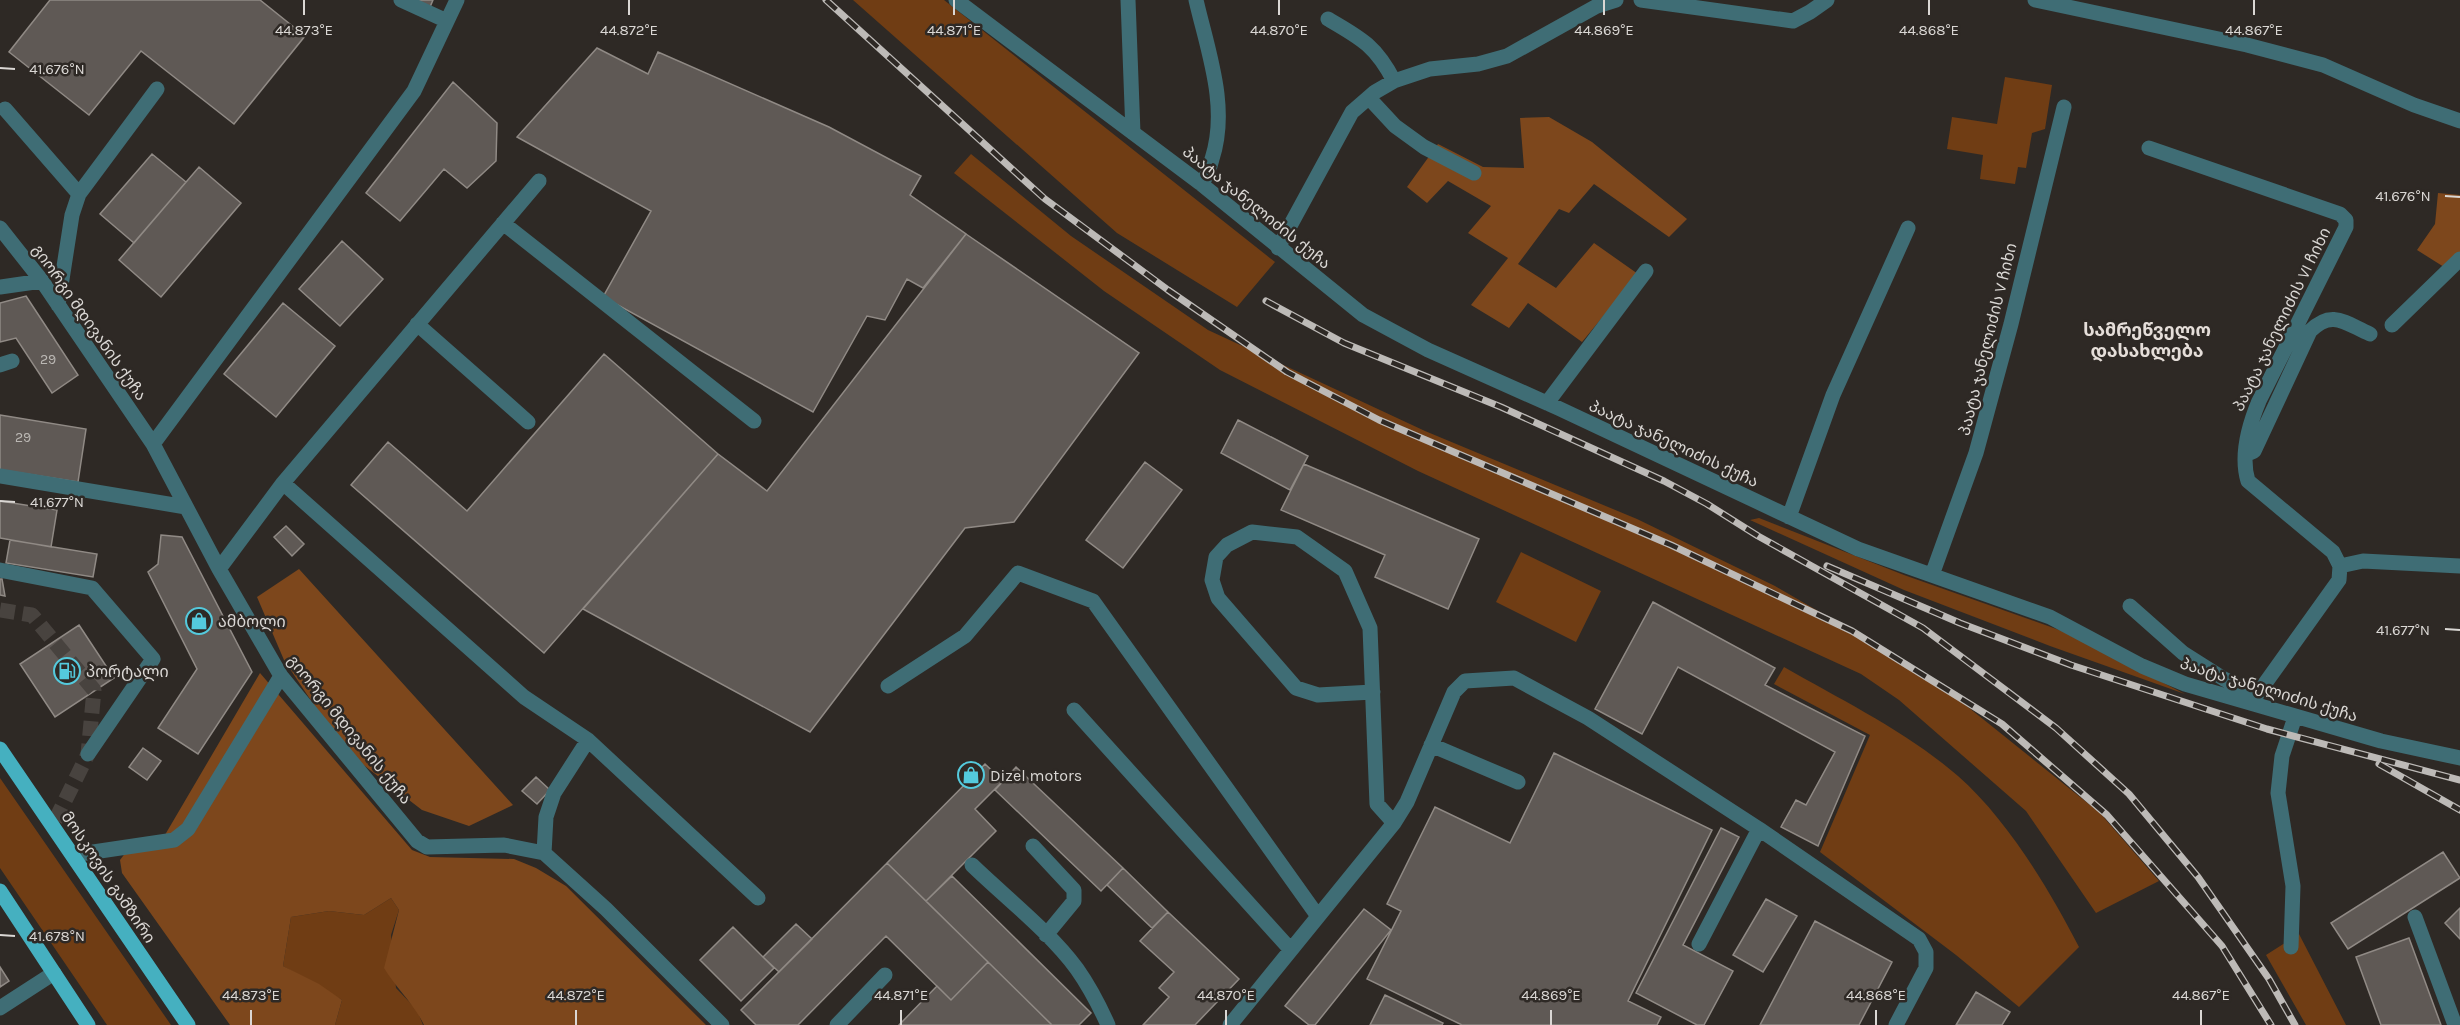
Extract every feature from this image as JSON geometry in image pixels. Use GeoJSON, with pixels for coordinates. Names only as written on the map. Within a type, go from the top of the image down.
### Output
{"type":"FeatureCollection","features":[{"type":"Feature","properties":{"kind":"main road","name":"მოსკოვის გამზირი"},"geometry":{"type":"LineString","coordinates":[[0,749],[188,1025]]}},
{"type":"Feature","properties":{"kind":"main road"},"geometry":{"type":"LineString","coordinates":[[0,891],[88,1025]]}},
{"type":"Feature","properties":{"kind":"street"},"geometry":{"type":"LineString","coordinates":[[402,0],[447,21]]}},
{"type":"Feature","properties":{"kind":"street"},"geometry":{"type":"LineString","coordinates":[[153,444],[414,91],[457,0]]}},
{"type":"Feature","properties":{"kind":"street","name":"პაატა ჯანელიძის ქუჩა"},"geometry":{"type":"LineString","coordinates":[[956,0],[1200,183],[1363,315],[1428,350],[1858,549],[2050,617],[2142,666],[2185,684],[2253,699],[2295,717],[2381,741],[2460,758]]}},
{"type":"Feature","properties":{"kind":"street"},"geometry":{"type":"LineString","coordinates":[[1128,0],[1133,133]]}},
{"type":"Feature","properties":{"kind":"street"},"geometry":{"type":"LineString","coordinates":[[1196,0],[1219,104],[1218,141],[1207,178],[1200,183]]}},
{"type":"Feature","properties":{"kind":"street"},"geometry":{"type":"LineString","coordinates":[[1278,248],[1352,112],[1368,98],[1394,81],[1430,69],[1478,64],[1507,56],[1597,3],[1616,0]]}},
{"type":"Feature","properties":{"kind":"street"},"geometry":{"type":"LineString","coordinates":[[1641,0],[1793,21],[1827,0]]}},
{"type":"Feature","properties":{"kind":"street"},"geometry":{"type":"LineString","coordinates":[[2035,0],[2247,45],[2323,65],[2414,105],[2460,121]]}},
{"type":"Feature","properties":{"kind":"street"},"geometry":{"type":"LineString","coordinates":[[1328,19],[1361,38],[1383,59],[1394,81]]}},
{"type":"Feature","properties":{"kind":"street"},"geometry":{"type":"LineString","coordinates":[[58,304],[72,215],[80,194],[157,89]]}},
{"type":"Feature","properties":{"kind":"street"},"geometry":{"type":"LineString","coordinates":[[1368,98],[1395,126],[1424,147],[1474,173]]}},
{"type":"Feature","properties":{"kind":"street","name":"პაატა ჯანელიძის V ჩიხი"},"geometry":{"type":"LineString","coordinates":[[1932,575],[1977,453],[2064,107]]}},
{"type":"Feature","properties":{"kind":"street"},"geometry":{"type":"LineString","coordinates":[[5,109],[80,194]]}},
{"type":"Feature","properties":{"kind":"street","name":"პაატა ჯანელიძის VI ჩიხი"},"geometry":{"type":"LineString","coordinates":[[2149,147],[2340,214],[2346,220],[2346,227],[2259,401],[2251,421],[2243,466],[2248,481],[2333,552],[2340,566]]}},
{"type":"Feature","properties":{"kind":"street"},"geometry":{"type":"LineString","coordinates":[[219,569],[283,483],[539,181]]}},
{"type":"Feature","properties":{"kind":"street"},"geometry":{"type":"LineString","coordinates":[[503,223],[754,421]]}},
{"type":"Feature","properties":{"kind":"street","name":"გიორგი მდივანის ქუჩა"},"geometry":{"type":"LineString","coordinates":[[0,228],[42,281],[153,444],[219,569],[281,676],[417,841],[427,847],[504,845],[544,853]]}},
{"type":"Feature","properties":{"kind":"street"},"geometry":{"type":"LineString","coordinates":[[1789,517],[1833,395],[1908,228]]}},
{"type":"Feature","properties":{"kind":"street"},"geometry":{"type":"LineString","coordinates":[[2392,325],[2460,259]]}},
{"type":"Feature","properties":{"kind":"street"},"geometry":{"type":"LineString","coordinates":[[1546,403],[1646,271]]}},
{"type":"Feature","properties":{"kind":"street"},"geometry":{"type":"LineString","coordinates":[[0,287],[42,281]]}},
{"type":"Feature","properties":{"kind":"street"},"geometry":{"type":"LineString","coordinates":[[2246,454],[2253,451],[2310,331],[2320,320],[2335,318],[2370,334]]}},
{"type":"Feature","properties":{"kind":"street"},"geometry":{"type":"LineString","coordinates":[[417,324],[528,422]]}},
{"type":"Feature","properties":{"kind":"street"},"geometry":{"type":"LineString","coordinates":[[0,476],[186,507]]}},
{"type":"Feature","properties":{"kind":"street"},"geometry":{"type":"LineString","coordinates":[[283,483],[524,697],[588,740],[759,898]]}},
{"type":"Feature","properties":{"kind":"street"},"geometry":{"type":"LineString","coordinates":[[1373,692],[1318,695],[1296,688],[1218,598],[1212,580],[1216,557],[1227,545],[1252,532],[1297,537],[1345,571],[1370,628],[1373,692],[1377,804],[1394,823]]}},
{"type":"Feature","properties":{"kind":"street"},"geometry":{"type":"LineString","coordinates":[[2130,606],[2183,653],[2253,699],[2339,580],[2340,566],[2363,561],[2460,566]]}},
{"type":"Feature","properties":{"kind":"street"},"geometry":{"type":"LineString","coordinates":[[0,570],[92,588],[153,659],[88,754]]}},
{"type":"Feature","properties":{"kind":"street"},"geometry":{"type":"LineString","coordinates":[[888,686],[965,636],[1018,573],[1093,601],[1317,915]]}},
{"type":"Feature","properties":{"kind":"street"},"geometry":{"type":"LineString","coordinates":[[73,855],[174,840],[188,829],[281,676]]}},
{"type":"Feature","properties":{"kind":"street"},"geometry":{"type":"LineString","coordinates":[[1230,1025],[1394,823],[1407,802],[1454,692],[1465,681],[1514,678],[1588,718],[1759,829],[1919,939],[1926,952],[1926,968],[1896,1025]]}},
{"type":"Feature","properties":{"kind":"street"},"geometry":{"type":"LineString","coordinates":[[1074,710],[1290,949]]}},
{"type":"Feature","properties":{"kind":"street"},"geometry":{"type":"LineString","coordinates":[[2290,947],[2293,886],[2278,793],[2282,756],[2295,717]]}},
{"type":"Feature","properties":{"kind":"street"},"geometry":{"type":"LineString","coordinates":[[588,740],[554,794],[546,817],[544,853],[606,909],[722,1025]]}},
{"type":"Feature","properties":{"kind":"street"},"geometry":{"type":"LineString","coordinates":[[1431,745],[1518,782]]}},
{"type":"Feature","properties":{"kind":"street"},"geometry":{"type":"LineString","coordinates":[[1699,944],[1759,829]]}},
{"type":"Feature","properties":{"kind":"street"},"geometry":{"type":"LineString","coordinates":[[1033,846],[1074,890],[1075,895],[1074,900],[1046,935]]}},
{"type":"Feature","properties":{"kind":"street"},"geometry":{"type":"LineString","coordinates":[[972,865],[1046,935],[1075,966],[1091,990],[1108,1025]]}},
{"type":"Feature","properties":{"kind":"street"},"geometry":{"type":"LineString","coordinates":[[2415,917],[2455,1025]]}},
{"type":"Feature","properties":{"kind":"street"},"geometry":{"type":"LineString","coordinates":[[0,1008],[54,973]]}},
{"type":"Feature","properties":{"kind":"street"},"geometry":{"type":"LineString","coordinates":[[837,1025],[885,975]]}},
{"type":"Feature","properties":{"kind":"shaded area"},"geometry":{"type":"Polygon","coordinates":[[[853,0],[944,0],[1275,262],[1237,307],[1117,233],[853,0]]]}},
{"type":"Feature","properties":{"kind":"shaded area"},"geometry":{"type":"Polygon","coordinates":[[[2005,77],[2052,85],[2045,129],[2032,133],[2026,168],[2018,167],[2015,184],[1980,179],[1983,155],[1947,149],[1952,117],[1997,124],[2005,77]]]}},
{"type":"Feature","properties":{"kind":"shaded area"},"geometry":{"type":"Polygon","coordinates":[[[1549,117],[1592,142],[1687,219],[1669,237],[1594,184],[1569,213],[1559,209],[1518,264],[1556,288],[1594,243],[1638,274],[1582,342],[1528,303],[1509,328],[1471,305],[1508,258],[1468,233],[1491,206],[1448,181],[1427,203],[1407,187],[1438,144],[1483,167],[1524,168],[1520,118],[1549,117]]]}},
{"type":"Feature","properties":{"kind":"shaded area"},"geometry":{"type":"Polygon","coordinates":[[[971,154],[1071,236],[1208,330],[1425,431],[1637,519],[1775,586],[1928,675],[2100,813],[2159,881],[2096,913],[2026,811],[1899,700],[1861,674],[1418,471],[1220,370],[1104,291],[954,173],[971,154]]]}},
{"type":"Feature","properties":{"kind":"shaded area"},"geometry":{"type":"Polygon","coordinates":[[[2438,193],[2460,195],[2460,252],[2444,267],[2417,250],[2435,224],[2438,193]]]}},
{"type":"Feature","properties":{"kind":"shaded area"},"geometry":{"type":"Polygon","coordinates":[[[1759,518],[1904,575],[2062,631],[2185,694],[2050,646],[1904,590],[1750,520],[1759,518]]]}},
{"type":"Feature","properties":{"kind":"shaded area"},"geometry":{"type":"Polygon","coordinates":[[[1521,552],[1601,591],[1576,642],[1496,602],[1521,552]]]}},
{"type":"Feature","properties":{"kind":"shaded area"},"geometry":{"type":"Polygon","coordinates":[[[299,569],[513,805],[469,826],[422,810],[344,750],[284,660],[257,597],[299,569]]]}},
{"type":"Feature","properties":{"kind":"shaded area"},"geometry":{"type":"Polygon","coordinates":[[[1784,667],[1874,717],[1938,760],[1976,793],[2026,856],[2079,947],[2019,1007],[1956,955],[1820,852],[1870,735],[1774,684],[1784,667]]]}},
{"type":"Feature","properties":{"kind":"shaded area"},"geometry":{"type":"Polygon","coordinates":[[[260,673],[412,850],[430,857],[514,859],[536,868],[566,886],[706,1025],[424,1025],[384,968],[399,910],[391,898],[364,915],[329,911],[291,917],[283,966],[319,984],[342,1000],[335,1025],[230,1025],[122,873],[120,860],[129,848],[162,840],[260,673]]]}},
{"type":"Feature","properties":{"kind":"shaded area"},"geometry":{"type":"Polygon","coordinates":[[[0,778],[171,1025],[107,1025],[0,868],[0,778]]]}},
{"type":"Feature","properties":{"kind":"shaded area"},"geometry":{"type":"Polygon","coordinates":[[[391,898],[399,910],[391,935],[396,988],[417,1010],[423,1025],[335,1025],[342,1000],[283,966],[291,917],[329,911],[364,915],[391,898]]]}},
{"type":"Feature","properties":{"kind":"shaded area"},"geometry":{"type":"Polygon","coordinates":[[[2299,934],[2346,1025],[2306,1025],[2266,955],[2299,934]]]}},
{"type":"Feature","properties":{"kind":"building"},"geometry":{"type":"Polygon","coordinates":[[[50,0],[260,0],[305,36],[234,124],[141,51],[89,115],[9,52],[50,0]]]}},
{"type":"Feature","properties":{"kind":"building"},"geometry":{"type":"Polygon","coordinates":[[[415,0],[433,0],[430,7],[415,0]]]}},
{"type":"Feature","properties":{"kind":"building"},"geometry":{"type":"Polygon","coordinates":[[[597,48],[648,74],[658,52],[829,127],[921,176],[910,195],[966,234],[923,288],[907,279],[885,320],[867,316],[813,412],[603,297],[651,211],[517,137],[597,48]]]}},
{"type":"Feature","properties":{"kind":"building"},"geometry":{"type":"Polygon","coordinates":[[[453,82],[497,123],[496,161],[467,188],[444,169],[400,221],[366,193],[453,82]]]}},
{"type":"Feature","properties":{"kind":"building"},"geometry":{"type":"Polygon","coordinates":[[[152,154],[186,182],[134,243],[100,214],[152,154]]]}},
{"type":"Feature","properties":{"kind":"building"},"geometry":{"type":"Polygon","coordinates":[[[199,167],[241,203],[161,297],[119,260],[199,167]]]}},
{"type":"Feature","properties":{"kind":"building"},"geometry":{"type":"Polygon","coordinates":[[[966,234],[1139,353],[1014,522],[965,528],[810,732],[583,609],[718,454],[767,491],[966,234]]]}},
{"type":"Feature","properties":{"kind":"building"},"geometry":{"type":"Polygon","coordinates":[[[342,241],[383,279],[340,326],[299,289],[342,241]]]}},
{"type":"Feature","properties":{"kind":"building"},"geometry":{"type":"Polygon","coordinates":[[[26,296],[78,375],[52,393],[16,338],[0,342],[0,303],[26,296]]]}},
{"type":"Feature","properties":{"kind":"building"},"geometry":{"type":"Polygon","coordinates":[[[283,303],[335,346],[276,417],[224,374],[283,303]]]}},
{"type":"Feature","properties":{"kind":"building"},"geometry":{"type":"Polygon","coordinates":[[[604,354],[718,454],[544,653],[351,485],[388,442],[467,511],[604,354]]]}},
{"type":"Feature","properties":{"kind":"building"},"geometry":{"type":"Polygon","coordinates":[[[0,415],[86,429],[78,482],[0,470],[0,415]]]}},
{"type":"Feature","properties":{"kind":"building"},"geometry":{"type":"Polygon","coordinates":[[[1238,420],[1308,456],[1290,490],[1221,453],[1238,420]]]}},
{"type":"Feature","properties":{"kind":"building"},"geometry":{"type":"Polygon","coordinates":[[[1145,462],[1182,490],[1123,568],[1086,540],[1145,462]]]}},
{"type":"Feature","properties":{"kind":"building"},"geometry":{"type":"Polygon","coordinates":[[[1304,464],[1479,539],[1448,609],[1375,577],[1385,555],[1281,510],[1304,464]]]}},
{"type":"Feature","properties":{"kind":"building"},"geometry":{"type":"Polygon","coordinates":[[[0,501],[57,510],[51,547],[0,538],[0,501]]]}},
{"type":"Feature","properties":{"kind":"building"},"geometry":{"type":"Polygon","coordinates":[[[286,526],[304,544],[292,556],[274,537],[286,526]]]}},
{"type":"Feature","properties":{"kind":"building","name":"ამბოლი"},"geometry":{"type":"Polygon","coordinates":[[[161,535],[182,537],[252,672],[198,754],[158,728],[197,669],[148,572],[158,564],[161,535]]]}},
{"type":"Feature","properties":{"kind":"building"},"geometry":{"type":"Polygon","coordinates":[[[10,540],[97,554],[93,577],[6,563],[10,540]]]}},
{"type":"Feature","properties":{"kind":"building"},"geometry":{"type":"Polygon","coordinates":[[[0,579],[2,579],[5,596],[0,595],[0,579]]]}},
{"type":"Feature","properties":{"kind":"building"},"geometry":{"type":"Polygon","coordinates":[[[1653,602],[1775,668],[1765,685],[1865,736],[1818,846],[1781,827],[1796,800],[1806,805],[1835,752],[1678,667],[1642,734],[1595,709],[1653,602]]]}},
{"type":"Feature","properties":{"kind":"building","name":"პორტალი"},"geometry":{"type":"Polygon","coordinates":[[[79,625],[114,678],[55,717],[20,664],[79,625]]]}},
{"type":"Feature","properties":{"kind":"building"},"geometry":{"type":"Polygon","coordinates":[[[143,748],[161,761],[147,780],[129,767],[143,748]]]}},
{"type":"Feature","properties":{"kind":"building"},"geometry":{"type":"Polygon","coordinates":[[[1554,753],[1712,830],[1628,1001],[1661,1017],[1657,1025],[1462,1025],[1367,979],[1401,911],[1387,904],[1435,807],[1510,843],[1554,753]]]}},
{"type":"Feature","properties":{"kind":"building"},"geometry":{"type":"Polygon","coordinates":[[[985,764],[1003,781],[975,809],[996,831],[926,901],[887,863],[985,764]]]}},
{"type":"Feature","properties":{"kind":"building"},"geometry":{"type":"Polygon","coordinates":[[[1016,767],[1123,868],[1101,891],[995,790],[1016,767]]]}},
{"type":"Feature","properties":{"kind":"building"},"geometry":{"type":"Polygon","coordinates":[[[536,777],[550,790],[537,804],[522,791],[536,777]]]}},
{"type":"Feature","properties":{"kind":"building"},"geometry":{"type":"Polygon","coordinates":[[[1721,828],[1739,837],[1683,945],[1733,971],[1704,1025],[1697,1025],[1636,993],[1721,828]]]}},
{"type":"Feature","properties":{"kind":"building"},"geometry":{"type":"Polygon","coordinates":[[[2443,852],[2460,878],[2348,949],[2331,923],[2443,852]]]}},
{"type":"Feature","properties":{"kind":"building"},"geometry":{"type":"Polygon","coordinates":[[[887,863],[988,962],[951,1000],[886,936],[798,1025],[756,1025],[741,1010],[887,863]]]}},
{"type":"Feature","properties":{"kind":"building"},"geometry":{"type":"Polygon","coordinates":[[[1123,868],[1168,912],[1152,928],[1107,885],[1123,868]]]}},
{"type":"Feature","properties":{"kind":"building"},"geometry":{"type":"Polygon","coordinates":[[[952,876],[1091,1013],[1079,1025],[1052,1025],[926,901],[952,876]]]}},
{"type":"Feature","properties":{"kind":"building"},"geometry":{"type":"Polygon","coordinates":[[[1766,899],[1797,916],[1763,972],[1733,955],[1766,899]]]}},
{"type":"Feature","properties":{"kind":"building"},"geometry":{"type":"Polygon","coordinates":[[[2460,908],[2460,939],[2445,923],[2460,908]]]}},
{"type":"Feature","properties":{"kind":"building"},"geometry":{"type":"Polygon","coordinates":[[[1364,909],[1391,930],[1315,1025],[1309,1025],[1285,1006],[1364,909]]]}},
{"type":"Feature","properties":{"kind":"building"},"geometry":{"type":"Polygon","coordinates":[[[1168,912],[1239,979],[1195,1025],[1143,1025],[1169,997],[1159,988],[1174,972],[1140,941],[1168,912]]]}},
{"type":"Feature","properties":{"kind":"building"},"geometry":{"type":"Polygon","coordinates":[[[1815,921],[1892,962],[1859,1025],[1760,1025],[1815,921]]]}},
{"type":"Feature","properties":{"kind":"building"},"geometry":{"type":"Polygon","coordinates":[[[796,924],[812,939],[779,972],[763,957],[796,924]]]}},
{"type":"Feature","properties":{"kind":"building"},"geometry":{"type":"Polygon","coordinates":[[[733,927],[774,968],[741,1001],[700,960],[733,927]]]}},
{"type":"Feature","properties":{"kind":"building"},"geometry":{"type":"Polygon","coordinates":[[[2409,938],[2441,1025],[2381,1025],[2356,957],[2409,938]]]}},
{"type":"Feature","properties":{"kind":"building"},"geometry":{"type":"Polygon","coordinates":[[[988,962],[1052,1025],[899,1025],[937,986],[951,1000],[988,962]]]}},
{"type":"Feature","properties":{"kind":"building"},"geometry":{"type":"Polygon","coordinates":[[[0,967],[9,981],[0,987],[0,967]]]}},
{"type":"Feature","properties":{"kind":"building"},"geometry":{"type":"Polygon","coordinates":[[[1976,992],[2010,1012],[2002,1025],[1956,1025],[1976,992]]]}},
{"type":"Feature","properties":{"kind":"building"},"geometry":{"type":"Polygon","coordinates":[[[1385,995],[1443,1023],[1442,1025],[1370,1025],[1385,995]]]}},
{"type":"Feature","properties":{"kind":"tunnel"},"geometry":{"type":"LineString","coordinates":[[0,610],[32,615],[94,690],[88,754],[53,825]]}},
{"type":"Feature","properties":{"kind":"railway"},"geometry":{"type":"LineString","coordinates":[[826,0],[1045,199],[1168,290],[1287,372],[1379,420],[1671,545],[1852,631],[2002,724],[2107,815],[2222,946],[2271,1025]]}},
{"type":"Feature","properties":{"kind":"railway"},"geometry":{"type":"LineString","coordinates":[[1266,301],[1344,343],[1501,407],[1664,481],[1923,628],[2056,728],[2129,794],[2198,877],[2269,979],[2295,1025]]}},
{"type":"Feature","properties":{"kind":"railway"},"geometry":{"type":"LineString","coordinates":[[1827,566],[1960,623],[2071,665],[2267,729],[2460,780]]}},
{"type":"Feature","properties":{"kind":"railway"},"geometry":{"type":"LineString","coordinates":[[2379,764],[2460,810]]}},
{"type":"Feature","properties":{"kind":"place","name":"ამბოლი"},"geometry":{"type":"Point","coordinates":[199,621]}},
{"type":"Feature","properties":{"kind":"place","name":"პორტალი"},"geometry":{"type":"Point","coordinates":[67,671]}},
{"type":"Feature","properties":{"kind":"place","name":"Dizel motors"},"geometry":{"type":"Point","coordinates":[971,775]}},
{"type":"Feature","properties":{"kind":"district","name":"სამრეწველო დასახლება"},"geometry":{"type":"Point","coordinates":[2147,340]}}]}
